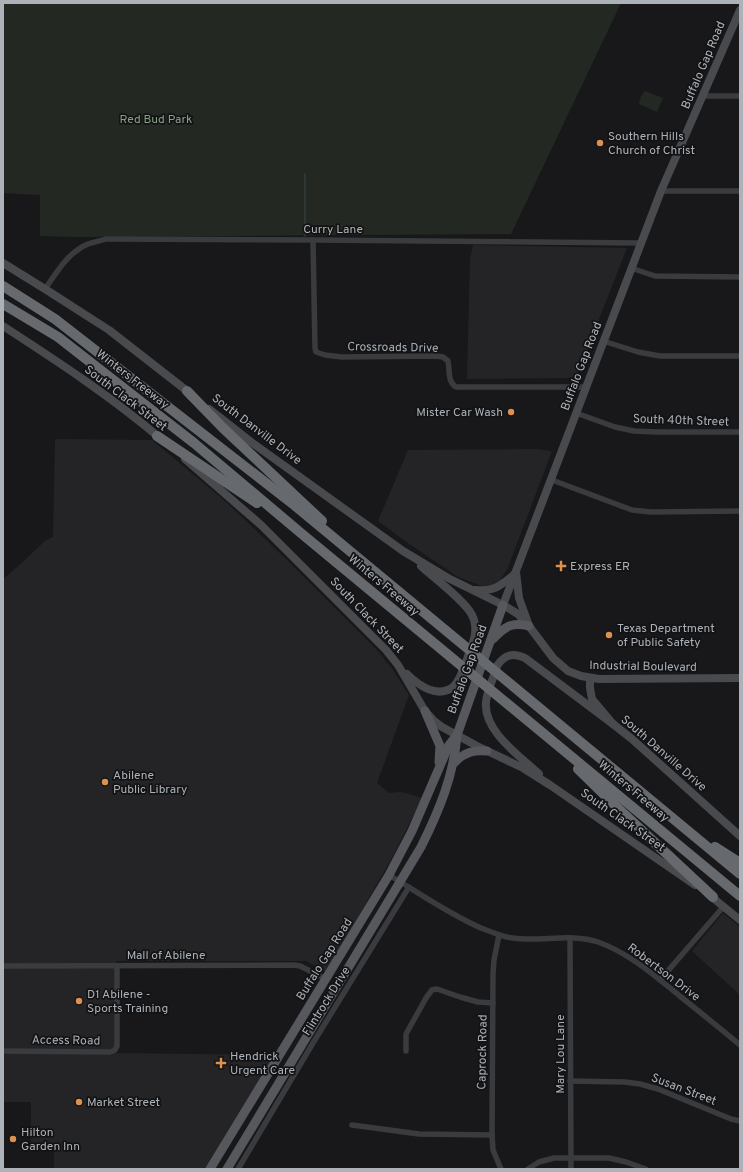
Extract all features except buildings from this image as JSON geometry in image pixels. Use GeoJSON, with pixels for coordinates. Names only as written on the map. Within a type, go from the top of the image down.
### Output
{"type":"FeatureCollection","features":[{"type":"Feature","properties":{"kind":"highway","name":"Winters Freeway"},"geometry":{"type":"LineString","coordinates":[[3,286],[55,319],[293,504],[740,874]]}},
{"type":"Feature","properties":{"kind":"highway","name":"Winters Freeway"},"geometry":{"type":"LineString","coordinates":[[3,304],[58,337],[194,443],[740,896]]}},
{"type":"Feature","properties":{"kind":"highway"},"geometry":{"type":"LineString","coordinates":[[187,391],[223,428],[384,580]]}},
{"type":"Feature","properties":{"kind":"highway"},"geometry":{"type":"LineString","coordinates":[[157,436],[302,534]]}},
{"type":"Feature","properties":{"kind":"highway"},"geometry":{"type":"LineString","coordinates":[[530,721],[624,814],[713,897]]}},
{"type":"Feature","properties":{"kind":"highway"},"geometry":{"type":"LineString","coordinates":[[673,819],[740,863]]}},
{"type":"Feature","properties":{"kind":"main road","name":"Buffalo Gap Road"},"geometry":{"type":"LineString","coordinates":[[227,1169],[401,882],[431,828],[444,797],[454,763],[457,735],[503,605],[552,480],[585,387],[604,342],[661,191],[740,10]]}},
{"type":"Feature","properties":{"kind":"main road","name":"South Danville Drive"},"geometry":{"type":"LineString","coordinates":[[3,263],[109,330],[251,442],[403,551],[448,578],[503,605]]}},
{"type":"Feature","properties":{"kind":"main road","name":"South Clack Street"},"geometry":{"type":"LineString","coordinates":[[3,326],[91,385],[157,436],[261,525],[386,650],[398,665],[425,710],[434,721],[442,727],[487,751],[523,768],[550,785],[713,897],[740,920]]}},
{"type":"Feature","properties":{"kind":"main road"},"geometry":{"type":"LineString","coordinates":[[398,665],[413,680],[428,690],[444,690],[453,687],[459,679],[476,633],[474,621],[468,609],[403,551]]}},
{"type":"Feature","properties":{"kind":"main road"},"geometry":{"type":"LineString","coordinates":[[469,589],[484,591],[494,589],[499,587],[516,572]]}},
{"type":"Feature","properties":{"kind":"main road"},"geometry":{"type":"LineString","coordinates":[[516,572],[519,598],[529,626]]}},
{"type":"Feature","properties":{"kind":"main road","name":"Industrial Boulevard"},"geometry":{"type":"LineString","coordinates":[[503,605],[518,614],[558,663],[574,674],[590,678],[740,678]]}},
{"type":"Feature","properties":{"kind":"main road"},"geometry":{"type":"LineString","coordinates":[[490,641],[501,630],[509,625],[523,624],[529,626]]}},
{"type":"Feature","properties":{"kind":"main road"},"geometry":{"type":"LineString","coordinates":[[550,785],[504,741],[489,721],[486,709],[487,698],[497,666],[503,658],[515,654],[525,658],[613,724]]}},
{"type":"Feature","properties":{"kind":"main road","name":"South Danville Drive"},"geometry":{"type":"LineString","coordinates":[[590,678],[592,699],[613,724],[632,739],[740,836]]}},
{"type":"Feature","properties":{"kind":"main road"},"geometry":{"type":"LineString","coordinates":[[425,710],[440,746],[439,766]]}},
{"type":"Feature","properties":{"kind":"main road","name":"Buffalo Gap Road"},"geometry":{"type":"LineString","coordinates":[[210,1169],[389,875],[412,831],[449,745],[457,735]]}},
{"type":"Feature","properties":{"kind":"main road"},"geometry":{"type":"LineString","coordinates":[[454,763],[460,756],[470,752],[487,751]]}},
{"type":"Feature","properties":{"kind":"main road"},"geometry":{"type":"LineString","coordinates":[[326,980],[330,984],[331,988],[329,1000]]}},
{"type":"Feature","properties":{"kind":"street"},"geometry":{"type":"LineString","coordinates":[[703,96],[740,96]]}},
{"type":"Feature","properties":{"kind":"street"},"geometry":{"type":"LineString","coordinates":[[661,191],[740,191]]}},
{"type":"Feature","properties":{"kind":"street","name":"Curry Lane"},"geometry":{"type":"LineString","coordinates":[[46,289],[68,258],[76,251],[88,244],[106,239],[641,243]]}},
{"type":"Feature","properties":{"kind":"street","name":"Crossroads Drive"},"geometry":{"type":"LineString","coordinates":[[313,240],[316,352],[325,356],[342,357],[443,357],[448,361],[449,377],[452,384],[456,387],[585,387]]}},
{"type":"Feature","properties":{"kind":"street"},"geometry":{"type":"LineString","coordinates":[[631,268],[655,276],[740,277]]}},
{"type":"Feature","properties":{"kind":"street"},"geometry":{"type":"LineString","coordinates":[[604,342],[638,352],[660,356],[740,356]]}},
{"type":"Feature","properties":{"kind":"street","name":"South 40th Street"},"geometry":{"type":"LineString","coordinates":[[576,413],[615,427],[634,431],[740,432]]}},
{"type":"Feature","properties":{"kind":"street"},"geometry":{"type":"LineString","coordinates":[[552,480],[632,510],[651,512],[740,512]]}},
{"type":"Feature","properties":{"kind":"street","name":"Robertson Drive"},"geometry":{"type":"LineString","coordinates":[[389,875],[463,920],[499,935],[512,938],[530,939],[586,939],[598,942],[616,950],[633,960],[660,980],[740,1045]]}},
{"type":"Feature","properties":{"kind":"street","name":"Flintrock Drive"},"geometry":{"type":"LineString","coordinates":[[238,1169],[313,1043],[409,887]]}},
{"type":"Feature","properties":{"kind":"street"},"geometry":{"type":"LineString","coordinates":[[660,980],[724,906]]}},
{"type":"Feature","properties":{"kind":"street","name":"Caprock Road"},"geometry":{"type":"LineString","coordinates":[[499,935],[493,974],[492,1135],[494,1150],[501,1169]]}},
{"type":"Feature","properties":{"kind":"street","name":"Mary Lou Lane"},"geometry":{"type":"LineString","coordinates":[[570,938],[570,1080],[572,1169]]}},
{"type":"Feature","properties":{"kind":"street","name":"Mall of Abilene"},"geometry":{"type":"LineString","coordinates":[[3,966],[294,965],[300,966],[326,980]]}},
{"type":"Feature","properties":{"kind":"street","name":"Access Road"},"geometry":{"type":"LineString","coordinates":[[3,1051],[110,1052],[115,1050],[117,1046],[117,966]]}},
{"type":"Feature","properties":{"kind":"street"},"geometry":{"type":"LineString","coordinates":[[406,1051],[406,1034],[432,990],[437,989],[460,998],[478,1002],[493,1003]]}},
{"type":"Feature","properties":{"kind":"street","name":"Susan Street"},"geometry":{"type":"LineString","coordinates":[[570,1080],[640,1084],[658,1089],[731,1119],[740,1121]]}},
{"type":"Feature","properties":{"kind":"street"},"geometry":{"type":"LineString","coordinates":[[352,1125],[419,1134],[492,1135]]}},
{"type":"Feature","properties":{"kind":"street"},"geometry":{"type":"LineString","coordinates":[[528,1169],[539,1162],[554,1158],[610,1158],[646,1169]]}},
{"type":"Feature","properties":{"kind":"shaded area"},"geometry":{"type":"Polygon","coordinates":[[[473,245],[627,248],[576,378],[467,379],[470,259],[473,245]]]}},
{"type":"Feature","properties":{"kind":"shaded area"},"geometry":{"type":"Polygon","coordinates":[[[55,439],[152,440],[225,501],[285,558],[377,650],[393,670],[409,695],[377,783],[389,793],[402,792],[422,798],[392,858],[326,972],[306,961],[116,961],[115,1053],[275,1055],[207,1169],[54,1169],[54,1145],[31,1144],[31,1102],[3,1102],[3,579],[46,540],[53,537],[55,439]]]}},
{"type":"Feature","properties":{"kind":"shaded area"},"geometry":{"type":"Polygon","coordinates":[[[535,449],[552,451],[507,570],[500,580],[492,585],[482,586],[458,577],[378,521],[408,450],[535,449]]]}},
{"type":"Feature","properties":{"kind":"shaded area"},"geometry":{"type":"Polygon","coordinates":[[[723,913],[740,927],[740,995],[692,951],[723,913]]]}},
{"type":"Feature","properties":{"kind":"green space","name":"Red Bud Park"},"geometry":{"type":"Polygon","coordinates":[[[3,3],[621,3],[511,234],[75,237],[40,236],[40,195],[3,193],[3,3]]]}},
{"type":"Feature","properties":{"kind":"green space"},"geometry":{"type":"Polygon","coordinates":[[[645,91],[663,98],[657,112],[639,104],[641,96],[645,91]]]}},
{"type":"Feature","properties":{"kind":"waterway"},"geometry":{"type":"LineString","coordinates":[[305,174],[305,236]]}},
{"type":"Feature","properties":{"kind":"place","name":"Southern Hills Church of Christ"},"geometry":{"type":"Point","coordinates":[600,143]}},
{"type":"Feature","properties":{"kind":"place","name":"Mister Car Wash"},"geometry":{"type":"Point","coordinates":[511,412]}},
{"type":"Feature","properties":{"kind":"place","name":"Express ER"},"geometry":{"type":"Point","coordinates":[561,566]}},
{"type":"Feature","properties":{"kind":"place","name":"Texas Department of Public Safety"},"geometry":{"type":"Point","coordinates":[609,635]}},
{"type":"Feature","properties":{"kind":"place","name":"Abilene Public Library"},"geometry":{"type":"Point","coordinates":[105,782]}},
{"type":"Feature","properties":{"kind":"place","name":"D1 Abilene - Sports Training"},"geometry":{"type":"Point","coordinates":[79,1001]}},
{"type":"Feature","properties":{"kind":"place","name":"Hendrick Urgent Care"},"geometry":{"type":"Point","coordinates":[221,1063]}},
{"type":"Feature","properties":{"kind":"place","name":"Market Street"},"geometry":{"type":"Point","coordinates":[79,1102]}},
{"type":"Feature","properties":{"kind":"place","name":"Hilton Garden Inn"},"geometry":{"type":"Point","coordinates":[13,1139]}}]}
